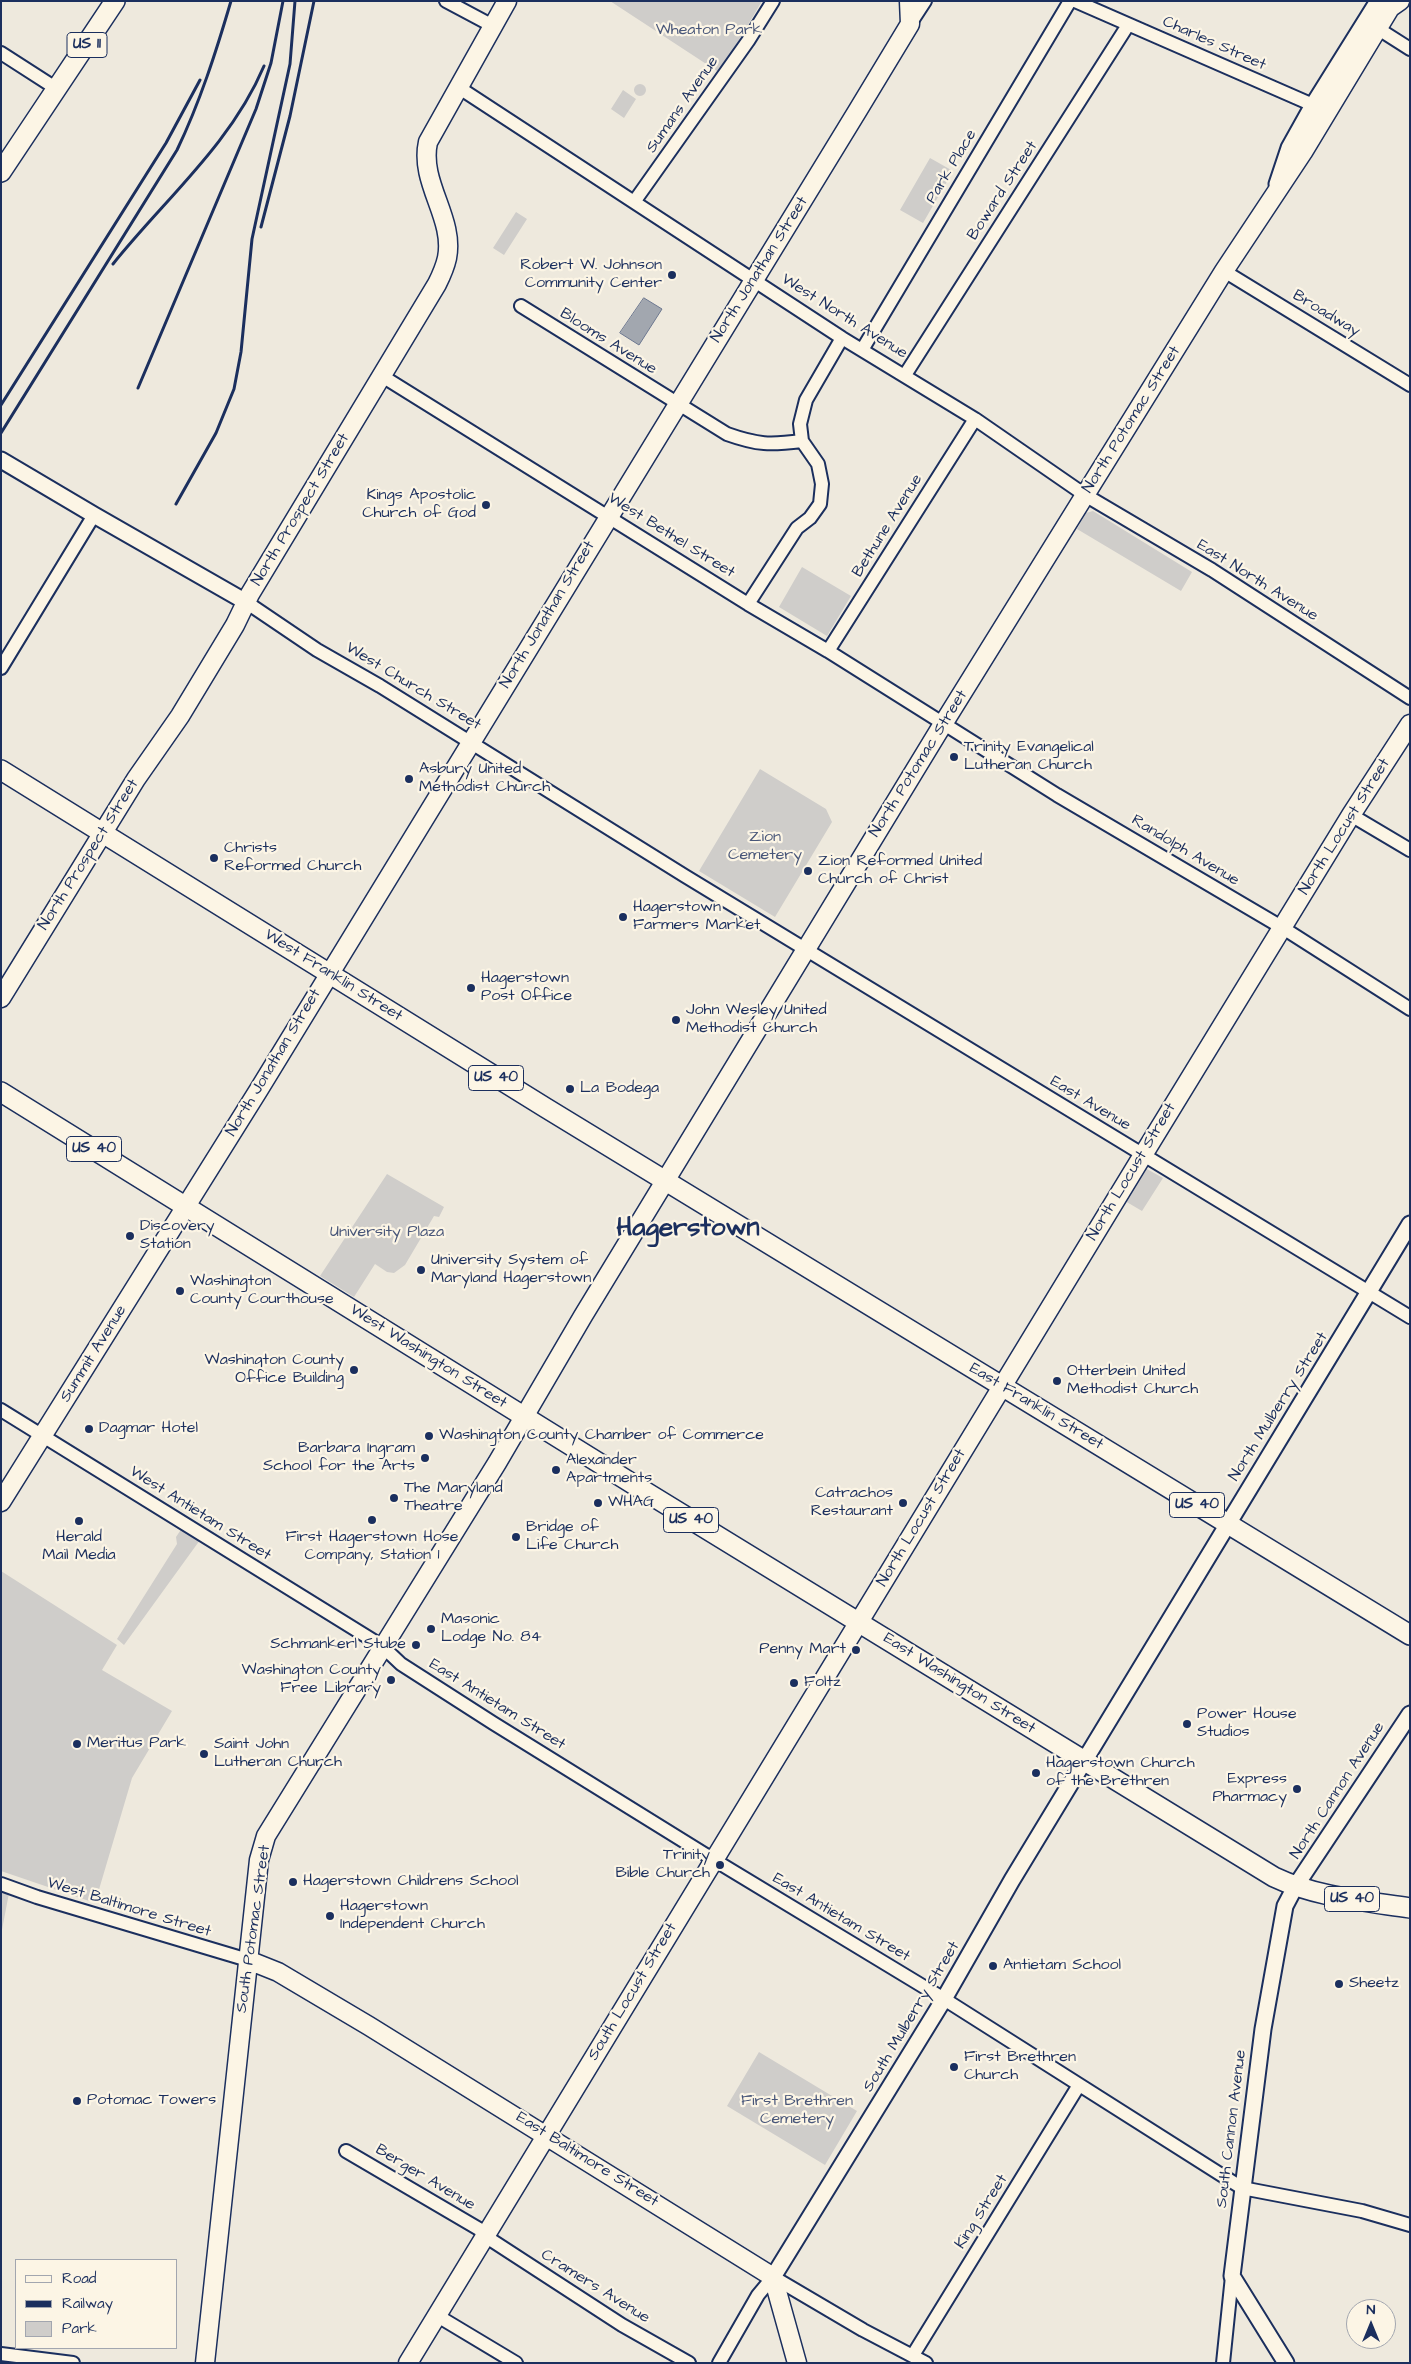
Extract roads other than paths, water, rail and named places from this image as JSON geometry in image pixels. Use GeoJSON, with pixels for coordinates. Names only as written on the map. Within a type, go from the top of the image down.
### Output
{"type":"FeatureCollection","features":[{"type":"Feature","properties":{"kind":"main road","name":"US 11"},"geometry":{"type":"LineString","coordinates":[[1,172],[115,1]]}},
{"type":"Feature","properties":{"kind":"main road","name":"North Prospect Street"},"geometry":{"type":"LineString","coordinates":[[1,998],[102,833],[180,716],[235,625],[246,602],[437,284],[447,257],[446,230],[427,172],[426,153],[434,128],[507,1]]}},
{"type":"Feature","properties":{"kind":"main road"},"geometry":{"type":"LineString","coordinates":[[909,1],[910,24]]}},
{"type":"Feature","properties":{"kind":"main road"},"geometry":{"type":"LineString","coordinates":[[1372,23],[1390,3]]}},
{"type":"Feature","properties":{"kind":"main road","name":"North Potomac Street"},"geometry":{"type":"LineString","coordinates":[[524,1417],[943,724],[1224,271],[1303,152],[1372,23]]}},
{"type":"Feature","properties":{"kind":"main road","name":"North Jonathan Street"},"geometry":{"type":"LineString","coordinates":[[186,1206],[910,24]]}},
{"type":"Feature","properties":{"kind":"main road","name":"North Locust Street"},"geometry":{"type":"LineString","coordinates":[[859,1622],[1351,815],[1410,724]]}},
{"type":"Feature","properties":{"kind":"main road","name":"West Franklin Street"},"geometry":{"type":"LineString","coordinates":[[1,770],[665,1181]]}},
{"type":"Feature","properties":{"kind":"main road","name":"West Washington Street"},"geometry":{"type":"LineString","coordinates":[[1,1092],[524,1417]]}},
{"type":"Feature","properties":{"kind":"main road","name":"East Franklin Street"},"geometry":{"type":"LineString","coordinates":[[665,1181],[1228,1523],[1401,1624]]}},
{"type":"Feature","properties":{"kind":"main road","name":"Summit Avenue"},"geometry":{"type":"LineString","coordinates":[[1,1502],[186,1206]]}},
{"type":"Feature","properties":{"kind":"main road","name":"East Washington Street"},"geometry":{"type":"LineString","coordinates":[[524,1417],[1274,1877],[1295,1887],[1316,1893],[1410,1908]]}},
{"type":"Feature","properties":{"kind":"main road","name":"South Potomac Street"},"geometry":{"type":"LineString","coordinates":[[205,2363],[259,1860],[266,1836],[524,1417]]}},
{"type":"Feature","properties":{"kind":"main road","name":"South Locust Street"},"geometry":{"type":"LineString","coordinates":[[408,2363],[859,1622]]}},
{"type":"Feature","properties":{"kind":"main road","name":"US 40"},"geometry":{"type":"LineString","coordinates":[[1401,1624],[1410,1635]]}},
{"type":"Feature","properties":{"kind":"main road","name":"East Baltimore Street"},"geometry":{"type":"LineString","coordinates":[[248,1960],[295,1982],[546,2134],[773,2277]]}},
{"type":"Feature","properties":{"kind":"main road"},"geometry":{"type":"LineString","coordinates":[[773,2277],[797,2363]]}},
{"type":"Feature","properties":{"kind":"street"},"geometry":{"type":"LineString","coordinates":[[446,1],[493,26]]}},
{"type":"Feature","properties":{"kind":"street","name":"Sumans Avenue"},"geometry":{"type":"LineString","coordinates":[[634,202],[748,41],[773,1]]}},
{"type":"Feature","properties":{"kind":"street","name":"North Jonathan Street"},"geometry":{"type":"LineString","coordinates":[[910,24],[925,1]]}},
{"type":"Feature","properties":{"kind":"street","name":"Park Place"},"geometry":{"type":"LineString","coordinates":[[862,350],[1070,1]]}},
{"type":"Feature","properties":{"kind":"street","name":"Charles Street"},"geometry":{"type":"LineString","coordinates":[[1075,1],[1313,105]]}},
{"type":"Feature","properties":{"kind":"street"},"geometry":{"type":"LineString","coordinates":[[1372,23],[1410,50]]}},
{"type":"Feature","properties":{"kind":"street","name":"North Potomac Street"},"geometry":{"type":"LineString","coordinates":[[1274,193],[1289,148],[1313,105],[1372,23]]}},
{"type":"Feature","properties":{"kind":"street","name":"Boward Street"},"geometry":{"type":"LineString","coordinates":[[905,375],[1128,25]]}},
{"type":"Feature","properties":{"kind":"street"},"geometry":{"type":"LineString","coordinates":[[1,53],[57,88]]}},
{"type":"Feature","properties":{"kind":"street","name":"West North Avenue"},"geometry":{"type":"LineString","coordinates":[[458,86],[842,338],[905,375],[975,420],[1085,495]]}},
{"type":"Feature","properties":{"kind":"street","name":"Broadway"},"geometry":{"type":"LineString","coordinates":[[1224,271],[1410,385]]}},
{"type":"Feature","properties":{"kind":"street","name":"Blooms Avenue"},"geometry":{"type":"LineString","coordinates":[[521,306],[727,434],[751,442],[772,445],[802,441]]}},
{"type":"Feature","properties":{"kind":"street"},"geometry":{"type":"LineString","coordinates":[[748,604],[797,528],[810,518],[820,504],[822,484],[818,464],[802,441],[800,424],[806,400],[842,338]]}},
{"type":"Feature","properties":{"kind":"street","name":"West Bethel Street"},"geometry":{"type":"LineString","coordinates":[[382,376],[943,724]]}},
{"type":"Feature","properties":{"kind":"street","name":"Bethune Avenue"},"geometry":{"type":"LineString","coordinates":[[828,651],[975,420]]}},
{"type":"Feature","properties":{"kind":"street","name":"West Church Street"},"geometry":{"type":"LineString","coordinates":[[1,460],[94,516],[246,602],[317,650],[380,686],[805,950]]}},
{"type":"Feature","properties":{"kind":"street","name":"East North Avenue"},"geometry":{"type":"LineString","coordinates":[[1085,495],[1212,570],[1410,698]]}},
{"type":"Feature","properties":{"kind":"street"},"geometry":{"type":"LineString","coordinates":[[1,668],[94,516]]}},
{"type":"Feature","properties":{"kind":"street","name":"Randolph Avenue"},"geometry":{"type":"LineString","coordinates":[[943,724],[1065,799],[1283,928],[1410,1009]]}},
{"type":"Feature","properties":{"kind":"street"},"geometry":{"type":"LineString","coordinates":[[1351,815],[1410,850]]}},
{"type":"Feature","properties":{"kind":"street","name":"East Avenue"},"geometry":{"type":"LineString","coordinates":[[805,950],[1410,1317]]}},
{"type":"Feature","properties":{"kind":"street","name":"North Mulberry Street"},"geometry":{"type":"LineString","coordinates":[[1084,1762],[1370,1293],[1410,1224]]}},
{"type":"Feature","properties":{"kind":"street","name":"West Antietam Street"},"geometry":{"type":"LineString","coordinates":[[1,1410],[382,1646]]}},
{"type":"Feature","properties":{"kind":"street","name":"East Antietam Street"},"geometry":{"type":"LineString","coordinates":[[382,1646],[401,1664],[714,1860],[944,1999],[1242,2188],[1362,2211],[1410,2225]]}},
{"type":"Feature","properties":{"kind":"street","name":"North Cannon Avenue"},"geometry":{"type":"LineString","coordinates":[[1295,1887],[1410,1714]]}},
{"type":"Feature","properties":{"kind":"street","name":"South Mulberry Street"},"geometry":{"type":"LineString","coordinates":[[719,2363],[758,2296],[773,2277],[944,1999],[1012,1880],[1084,1762]]}},
{"type":"Feature","properties":{"kind":"street","name":"West Baltimore Street"},"geometry":{"type":"LineString","coordinates":[[1,1884],[37,1897],[248,1960]]}},
{"type":"Feature","properties":{"kind":"street","name":"South Cannon Avenue"},"geometry":{"type":"LineString","coordinates":[[1232,2276],[1264,2020],[1285,1906],[1295,1887]]}},
{"type":"Feature","properties":{"kind":"street","name":"King Street"},"geometry":{"type":"LineString","coordinates":[[913,2355],[1079,2085]]}},
{"type":"Feature","properties":{"kind":"street","name":"Berger Avenue"},"geometry":{"type":"LineString","coordinates":[[346,2150],[479,2229],[485,2236]]}},
{"type":"Feature","properties":{"kind":"street","name":"Cramers Avenue"},"geometry":{"type":"LineString","coordinates":[[485,2236],[622,2325],[690,2363]]}},
{"type":"Feature","properties":{"kind":"street"},"geometry":{"type":"LineString","coordinates":[[1223,2363],[1232,2276]]}},
{"type":"Feature","properties":{"kind":"street"},"geometry":{"type":"LineString","coordinates":[[1232,2276],[1286,2363]]}},
{"type":"Feature","properties":{"kind":"street","name":"East Baltimore Street"},"geometry":{"type":"LineString","coordinates":[[773,2277],[863,2330],[926,2363]]}},
{"type":"Feature","properties":{"kind":"street"},"geometry":{"type":"LineString","coordinates":[[436,2315],[516,2363]]}},
{"type":"Feature","properties":{"kind":"street"},"geometry":{"type":"LineString","coordinates":[[1,2354],[74,2363]]}},
{"type":"Feature","properties":{"kind":"railway"},"geometry":{"type":"LineString","coordinates":[[1,433],[177,150],[207,77],[231,1]]}},
{"type":"Feature","properties":{"kind":"railway"},"geometry":{"type":"LineString","coordinates":[[138,388],[256,109],[271,63],[283,1]]}},
{"type":"Feature","properties":{"kind":"railway"},"geometry":{"type":"LineString","coordinates":[[176,504],[216,433],[234,389],[241,352],[252,239],[290,64],[295,1]]}},
{"type":"Feature","properties":{"kind":"railway"},"geometry":{"type":"LineString","coordinates":[[261,227],[290,116],[314,1]]}},
{"type":"Feature","properties":{"kind":"railway"},"geometry":{"type":"LineString","coordinates":[[113,264],[215,146],[234,121],[264,66]]}},
{"type":"Feature","properties":{"kind":"railway"},"geometry":{"type":"LineString","coordinates":[[1,405],[166,143],[200,80]]}},
{"type":"Feature","properties":{"kind":"place","name":"Robert W. Johnson Community Center"},"geometry":{"type":"Point","coordinates":[672,275]}},
{"type":"Feature","properties":{"kind":"place","name":"Kings Apostolic Church of God"},"geometry":{"type":"Point","coordinates":[486,505]}},
{"type":"Feature","properties":{"kind":"place","name":"Trinity Evangelical Lutheran Church"},"geometry":{"type":"Point","coordinates":[954,757]}},
{"type":"Feature","properties":{"kind":"place","name":"Asbury United Methodist Church"},"geometry":{"type":"Point","coordinates":[409,779]}},
{"type":"Feature","properties":{"kind":"place","name":"Christs Reformed Church"},"geometry":{"type":"Point","coordinates":[214,858]}},
{"type":"Feature","properties":{"kind":"place","name":"Zion Reformed United Church of Christ"},"geometry":{"type":"Point","coordinates":[808,871]}},
{"type":"Feature","properties":{"kind":"place","name":"Hagerstown Farmers Market"},"geometry":{"type":"Point","coordinates":[623,917]}},
{"type":"Feature","properties":{"kind":"place","name":"Hagerstown Post Office"},"geometry":{"type":"Point","coordinates":[471,988]}},
{"type":"Feature","properties":{"kind":"place","name":"John Wesley United Methodist Church"},"geometry":{"type":"Point","coordinates":[676,1020]}},
{"type":"Feature","properties":{"kind":"place","name":"La Bodega"},"geometry":{"type":"Point","coordinates":[570,1089]}},
{"type":"Feature","properties":{"kind":"place","name":"Discovery Station"},"geometry":{"type":"Point","coordinates":[130,1236]}},
{"type":"Feature","properties":{"kind":"place","name":"University System of Maryland Hagerstown"},"geometry":{"type":"Point","coordinates":[421,1270]}},
{"type":"Feature","properties":{"kind":"place","name":"Washington County Courthouse"},"geometry":{"type":"Point","coordinates":[180,1291]}},
{"type":"Feature","properties":{"kind":"place","name":"Washington County Office Building"},"geometry":{"type":"Point","coordinates":[354,1370]}},
{"type":"Feature","properties":{"kind":"place","name":"Otterbein United Methodist Church"},"geometry":{"type":"Point","coordinates":[1057,1381]}},
{"type":"Feature","properties":{"kind":"place","name":"Dagmar Hotel"},"geometry":{"type":"Point","coordinates":[89,1429]}},
{"type":"Feature","properties":{"kind":"place","name":"Washington County Chamber of Commerce"},"geometry":{"type":"Point","coordinates":[429,1436]}},
{"type":"Feature","properties":{"kind":"place","name":"Barbara Ingram School for the Arts"},"geometry":{"type":"Point","coordinates":[425,1458]}},
{"type":"Feature","properties":{"kind":"place","name":"Alexander Apartments"},"geometry":{"type":"Point","coordinates":[556,1470]}},
{"type":"Feature","properties":{"kind":"place","name":"The Maryland Theatre"},"geometry":{"type":"Point","coordinates":[394,1498]}},
{"type":"Feature","properties":{"kind":"place","name":"WHAG"},"geometry":{"type":"Point","coordinates":[598,1503]}},
{"type":"Feature","properties":{"kind":"place","name":"Catrachos Restaurant"},"geometry":{"type":"Point","coordinates":[903,1503]}},
{"type":"Feature","properties":{"kind":"place","name":"First Hagerstown Hose Company, Station 1"},"geometry":{"type":"Point","coordinates":[372,1520]}},
{"type":"Feature","properties":{"kind":"place","name":"Herald Mail Media"},"geometry":{"type":"Point","coordinates":[79,1521]}},
{"type":"Feature","properties":{"kind":"place","name":"Bridge of Life Church"},"geometry":{"type":"Point","coordinates":[516,1537]}},
{"type":"Feature","properties":{"kind":"place","name":"Masonic Lodge No. 84"},"geometry":{"type":"Point","coordinates":[431,1629]}},
{"type":"Feature","properties":{"kind":"place","name":"Schmankerl Stube"},"geometry":{"type":"Point","coordinates":[416,1645]}},
{"type":"Feature","properties":{"kind":"place","name":"Penny Mart"},"geometry":{"type":"Point","coordinates":[856,1650]}},
{"type":"Feature","properties":{"kind":"place","name":"Washington County Free Library"},"geometry":{"type":"Point","coordinates":[391,1680]}},
{"type":"Feature","properties":{"kind":"place","name":"Foltz"},"geometry":{"type":"Point","coordinates":[794,1683]}},
{"type":"Feature","properties":{"kind":"place","name":"Power House Studios"},"geometry":{"type":"Point","coordinates":[1187,1724]}},
{"type":"Feature","properties":{"kind":"place","name":"Meritus Park"},"geometry":{"type":"Point","coordinates":[77,1744]}},
{"type":"Feature","properties":{"kind":"place","name":"Saint John Lutheran Church"},"geometry":{"type":"Point","coordinates":[204,1754]}},
{"type":"Feature","properties":{"kind":"place","name":"Hagerstown Church of the Brethren"},"geometry":{"type":"Point","coordinates":[1036,1773]}},
{"type":"Feature","properties":{"kind":"place","name":"Express Pharmacy"},"geometry":{"type":"Point","coordinates":[1297,1789]}},
{"type":"Feature","properties":{"kind":"place","name":"Trinity Bible Church"},"geometry":{"type":"Point","coordinates":[720,1865]}},
{"type":"Feature","properties":{"kind":"place","name":"Hagerstown Childrens School"},"geometry":{"type":"Point","coordinates":[293,1882]}},
{"type":"Feature","properties":{"kind":"place","name":"Hagerstown Independent Church"},"geometry":{"type":"Point","coordinates":[330,1916]}},
{"type":"Feature","properties":{"kind":"place","name":"Antietam School"},"geometry":{"type":"Point","coordinates":[993,1966]}},
{"type":"Feature","properties":{"kind":"place","name":"Sheetz"},"geometry":{"type":"Point","coordinates":[1339,1984]}},
{"type":"Feature","properties":{"kind":"place","name":"First Brethren Church"},"geometry":{"type":"Point","coordinates":[954,2067]}},
{"type":"Feature","properties":{"kind":"place","name":"Potomac Towers"},"geometry":{"type":"Point","coordinates":[77,2101]}},
{"type":"Feature","properties":{"kind":"district","name":"Hagerstown"},"geometry":{"type":"Point","coordinates":[688,1230]}},
{"type":"Feature","properties":{"kind":"park label","name":"Wheaton Park"},"geometry":{"type":"Point","coordinates":[709,31]}},
{"type":"Feature","properties":{"kind":"park label","name":"Zion Cemetery"},"geometry":{"type":"Point","coordinates":[765,847]}},
{"type":"Feature","properties":{"kind":"park label","name":"University Plaza"},"geometry":{"type":"Point","coordinates":[387,1233]}},
{"type":"Feature","properties":{"kind":"park label","name":"First Brethren Cemetery"},"geometry":{"type":"Point","coordinates":[797,2111]}}]}
